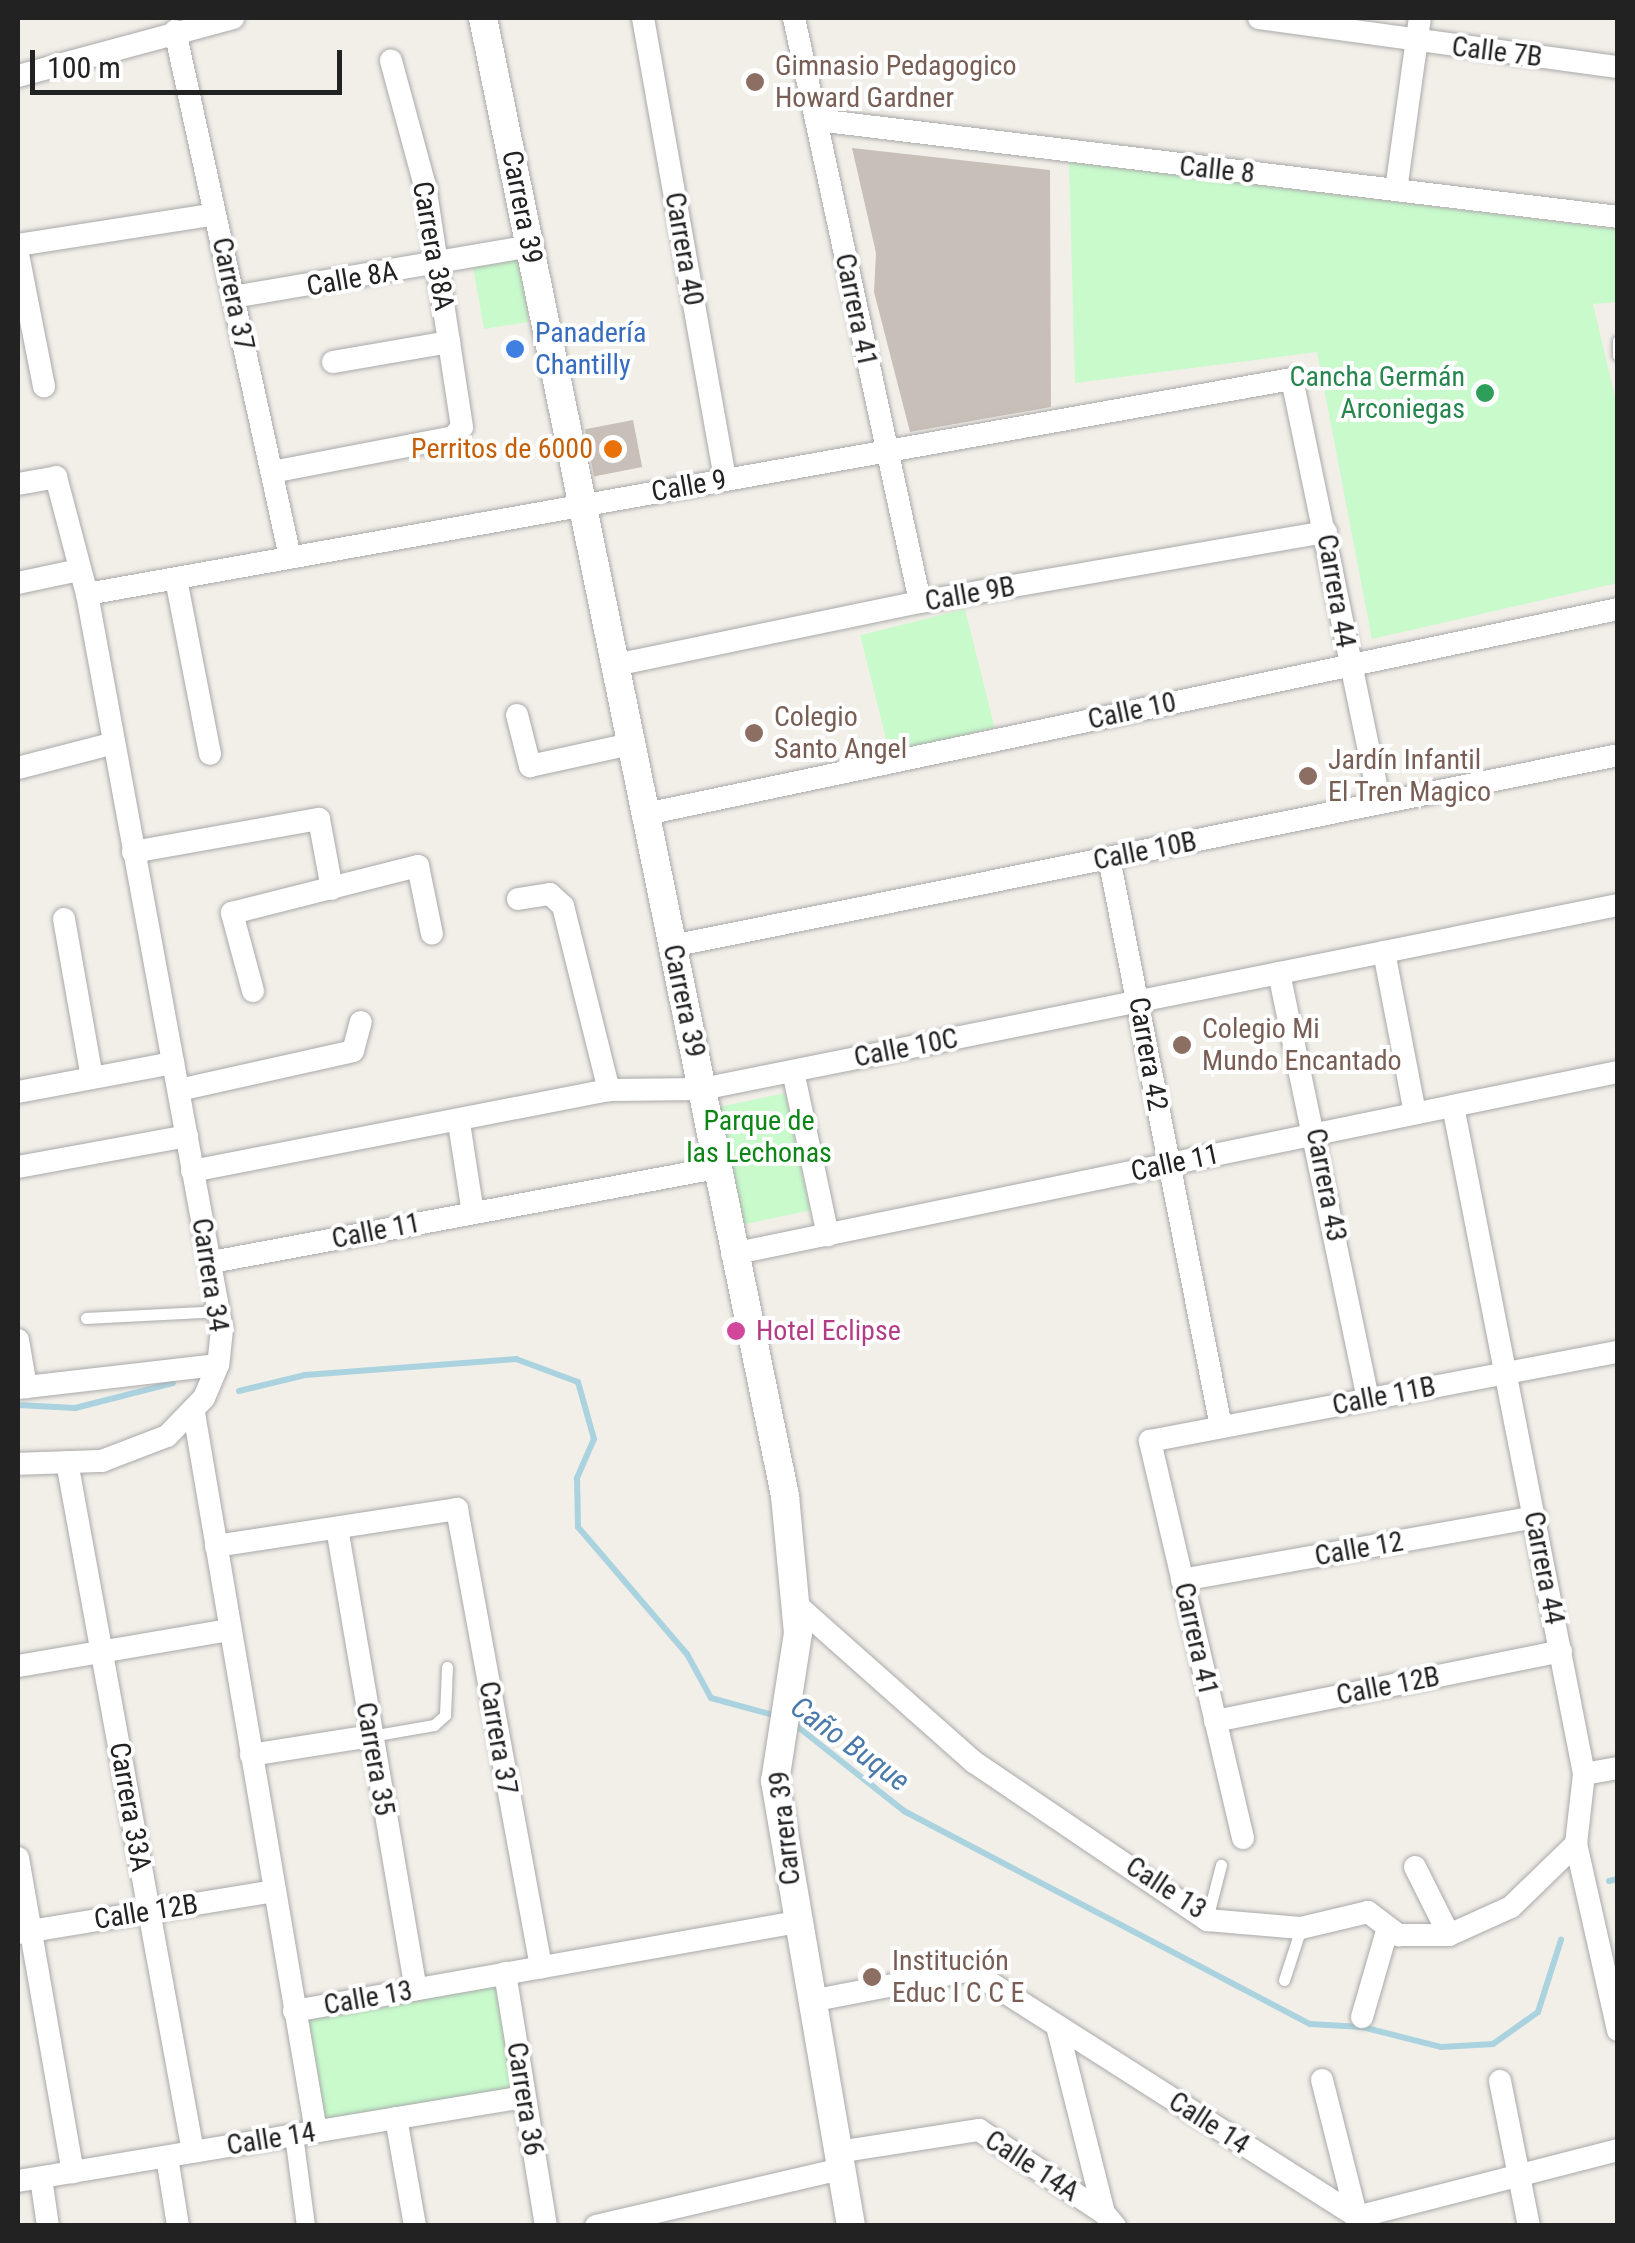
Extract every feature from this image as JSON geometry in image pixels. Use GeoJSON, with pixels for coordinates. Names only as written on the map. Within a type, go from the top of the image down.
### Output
{"type":"FeatureCollection","features":[{"type":"Feature","properties":{"kind":"street"},"geometry":{"type":"LineString","coordinates":[[18,76],[234,18]]}},
{"type":"Feature","properties":{"kind":"street","name":"Carrera 39"},"geometry":{"type":"LineString","coordinates":[[483,18],[702,1089],[732,1254],[785,1496],[798,1606],[775,1780],[796,1922],[851,2226]]}},
{"type":"Feature","properties":{"kind":"street","name":"Carrera 40"},"geometry":{"type":"LineString","coordinates":[[644,18],[725,480]]}},
{"type":"Feature","properties":{"kind":"street","name":"Carrera 41"},"geometry":{"type":"LineString","coordinates":[[794,18],[884,452],[920,602]]}},
{"type":"Feature","properties":{"kind":"street","name":"Calle 7B"},"geometry":{"type":"LineString","coordinates":[[1258,18],[1618,68]]}},
{"type":"Feature","properties":{"kind":"street"},"geometry":{"type":"LineString","coordinates":[[1396,190],[1420,18]]}},
{"type":"Feature","properties":{"kind":"street","name":"Carrera 37"},"geometry":{"type":"LineString","coordinates":[[175,31],[290,557]]}},
{"type":"Feature","properties":{"kind":"street","name":"Carrera 38A"},"geometry":{"type":"LineString","coordinates":[[272,472],[460,433],[439,264],[390,61]]}},
{"type":"Feature","properties":{"kind":"street","name":"Calle 8"},"geometry":{"type":"LineString","coordinates":[[817,120],[1618,218]]}},
{"type":"Feature","properties":{"kind":"street"},"geometry":{"type":"LineString","coordinates":[[18,245],[215,214]]}},
{"type":"Feature","properties":{"kind":"street","name":"Calle 8A"},"geometry":{"type":"LineString","coordinates":[[233,297],[530,246]]}},
{"type":"Feature","properties":{"kind":"street"},"geometry":{"type":"LineString","coordinates":[[18,254],[44,386]]}},
{"type":"Feature","properties":{"kind":"street"},"geometry":{"type":"LineString","coordinates":[[333,362],[450,342]]}},
{"type":"Feature","properties":{"kind":"street","name":"Calle 9"},"geometry":{"type":"LineString","coordinates":[[86,594],[1292,379]]}},
{"type":"Feature","properties":{"kind":"street","name":"Carrera 44"},"geometry":{"type":"LineString","coordinates":[[1292,379],[1326,532],[1348,666],[1380,804]]}},
{"type":"Feature","properties":{"kind":"street","name":"Carrera 34"},"geometry":{"type":"LineString","coordinates":[[18,484],[56,477],[86,594],[220,1311],[218,1365],[194,1413]]}},
{"type":"Feature","properties":{"kind":"street","name":"Calle 9B"},"geometry":{"type":"LineString","coordinates":[[615,665],[920,602],[1326,532]]}},
{"type":"Feature","properties":{"kind":"street"},"geometry":{"type":"LineString","coordinates":[[18,582],[78,570]]}},
{"type":"Feature","properties":{"kind":"street"},"geometry":{"type":"LineString","coordinates":[[176,579],[210,754]]}},
{"type":"Feature","properties":{"kind":"street","name":"Calle 10"},"geometry":{"type":"LineString","coordinates":[[646,814],[1618,609]]}},
{"type":"Feature","properties":{"kind":"street"},"geometry":{"type":"LineString","coordinates":[[517,714],[530,766],[631,744]]}},
{"type":"Feature","properties":{"kind":"street"},"geometry":{"type":"LineString","coordinates":[[18,768],[111,744]]}},
{"type":"Feature","properties":{"kind":"street","name":"Calle 10B"},"geometry":{"type":"LineString","coordinates":[[672,946],[1618,755]]}},
{"type":"Feature","properties":{"kind":"street"},"geometry":{"type":"LineString","coordinates":[[133,852],[318,818],[332,889]]}},
{"type":"Feature","properties":{"kind":"street","name":"Carrera 42"},"geometry":{"type":"LineString","coordinates":[[1109,858],[1140,1001],[1220,1427]]}},
{"type":"Feature","properties":{"kind":"street"},"geometry":{"type":"LineString","coordinates":[[253,990],[232,912],[418,866],[432,934]]}},
{"type":"Feature","properties":{"kind":"street"},"geometry":{"type":"LineString","coordinates":[[518,899],[550,894],[563,906],[610,1090]]}},
{"type":"Feature","properties":{"kind":"street","name":"Calle 10C"},"geometry":{"type":"LineString","coordinates":[[192,1171],[459,1123],[610,1090],[702,1089],[1618,905]]}},
{"type":"Feature","properties":{"kind":"street"},"geometry":{"type":"LineString","coordinates":[[64,919],[92,1078]]}},
{"type":"Feature","properties":{"kind":"street"},"geometry":{"type":"LineString","coordinates":[[1384,952],[1415,1113]]}},
{"type":"Feature","properties":{"kind":"street","name":"Carrera 43"},"geometry":{"type":"LineString","coordinates":[[1279,973],[1317,1134],[1368,1399]]}},
{"type":"Feature","properties":{"kind":"street"},"geometry":{"type":"LineString","coordinates":[[179,1090],[353,1051],[361,1022]]}},
{"type":"Feature","properties":{"kind":"street"},"geometry":{"type":"LineString","coordinates":[[18,1092],[173,1063]]}},
{"type":"Feature","properties":{"kind":"street"},"geometry":{"type":"LineString","coordinates":[[793,1071],[828,1235]]}},
{"type":"Feature","properties":{"kind":"street","name":"Calle 11"},"geometry":{"type":"LineString","coordinates":[[732,1254],[1618,1072]]}},
{"type":"Feature","properties":{"kind":"street","name":"Carrera 44"},"geometry":{"type":"LineString","coordinates":[[1453,1106],[1584,1774],[1576,1844],[1616,2022]]}},
{"type":"Feature","properties":{"kind":"street"},"geometry":{"type":"LineString","coordinates":[[459,1123],[472,1213]]}},
{"type":"Feature","properties":{"kind":"street"},"geometry":{"type":"LineString","coordinates":[[18,1168],[187,1136]]}},
{"type":"Feature","properties":{"kind":"street","name":"Calle 11"},"geometry":{"type":"LineString","coordinates":[[212,1262],[716,1168]]}},
{"type":"Feature","properties":{"kind":"street"},"geometry":{"type":"LineString","coordinates":[[18,1340],[22,1387],[218,1365]]}},
{"type":"Feature","properties":{"kind":"street","name":"Calle 11B"},"geometry":{"type":"LineString","coordinates":[[1150,1440],[1618,1352]]}},
{"type":"Feature","properties":{"kind":"street"},"geometry":{"type":"LineString","coordinates":[[18,1464],[136,1452],[194,1413],[294,2012],[305,2134],[306,2226]]}},
{"type":"Feature","properties":{"kind":"street","name":"Carrera 41"},"geometry":{"type":"LineString","coordinates":[[1150,1440],[1243,1838]]}},
{"type":"Feature","properties":{"kind":"street","name":"Carrera 33A"},"geometry":{"type":"LineString","coordinates":[[67,1462],[194,2152]]}},
{"type":"Feature","properties":{"kind":"street","name":"Carrera 37"},"geometry":{"type":"LineString","coordinates":[[337,1528],[457,1509],[541,1967]]}},
{"type":"Feature","properties":{"kind":"street","name":"Calle 12"},"geometry":{"type":"LineString","coordinates":[[1182,1580],[1535,1517]]}},
{"type":"Feature","properties":{"kind":"street"},"geometry":{"type":"LineString","coordinates":[[216,1546],[337,1528]]}},
{"type":"Feature","properties":{"kind":"street","name":"Carrera 35"},"geometry":{"type":"LineString","coordinates":[[337,1528],[416,1989]]}},
{"type":"Feature","properties":{"kind":"street","name":"Calle 13"},"geometry":{"type":"LineString","coordinates":[[798,1606],[974,1762],[1206,1920],[1301,1928],[1364,1912],[1381,1918],[1386,1931],[1449,1936],[1511,1907],[1576,1844]]}},
{"type":"Feature","properties":{"kind":"street"},"geometry":{"type":"LineString","coordinates":[[18,1666],[229,1630]]}},
{"type":"Feature","properties":{"kind":"street","name":"Calle 12B"},"geometry":{"type":"LineString","coordinates":[[1216,1720],[1560,1651]]}},
{"type":"Feature","properties":{"kind":"street"},"geometry":{"type":"LineString","coordinates":[[251,1755],[371,1736]]}},
{"type":"Feature","properties":{"kind":"street"},"geometry":{"type":"LineString","coordinates":[[1584,1774],[1618,1768]]}},
{"type":"Feature","properties":{"kind":"street"},"geometry":{"type":"LineString","coordinates":[[18,1858],[24,1932],[72,2172]]}},
{"type":"Feature","properties":{"kind":"street"},"geometry":{"type":"LineString","coordinates":[[1414,1867],[1449,1936]]}},
{"type":"Feature","properties":{"kind":"street","name":"Calle 12B"},"geometry":{"type":"LineString","coordinates":[[24,1932],[274,1891]]}},
{"type":"Feature","properties":{"kind":"street","name":"Calle 13"},"geometry":{"type":"LineString","coordinates":[[294,2012],[796,1922]]}},
{"type":"Feature","properties":{"kind":"street"},"geometry":{"type":"LineString","coordinates":[[1362,2017],[1386,1931]]}},
{"type":"Feature","properties":{"kind":"street","name":"Calle 14"},"geometry":{"type":"LineString","coordinates":[[811,2001],[970,1970],[1358,2222]]}},
{"type":"Feature","properties":{"kind":"street","name":"Carrera 36"},"geometry":{"type":"LineString","coordinates":[[506,1973],[546,2226]]}},
{"type":"Feature","properties":{"kind":"street"},"geometry":{"type":"LineString","coordinates":[[1058,2026],[1109,2219]]}},
{"type":"Feature","properties":{"kind":"street"},"geometry":{"type":"LineString","coordinates":[[1322,2080],[1358,2222],[1618,2150]]}},
{"type":"Feature","properties":{"kind":"street"},"geometry":{"type":"LineString","coordinates":[[1500,2082],[1529,2226]]}},
{"type":"Feature","properties":{"kind":"street","name":"Calle 14"},"geometry":{"type":"LineString","coordinates":[[18,2182],[524,2097]]}},
{"type":"Feature","properties":{"kind":"street"},"geometry":{"type":"LineString","coordinates":[[396,2118],[415,2226]]}},
{"type":"Feature","properties":{"kind":"street","name":"Calle 14A"},"geometry":{"type":"LineString","coordinates":[[596,2226],[840,2161],[979,2130],[1109,2219]]}},
{"type":"Feature","properties":{"kind":"street"},"geometry":{"type":"LineString","coordinates":[[167,2156],[178,2226]]}},
{"type":"Feature","properties":{"kind":"street"},"geometry":{"type":"LineString","coordinates":[[41,2178],[48,2226]]}},
{"type":"Feature","properties":{"kind":"lane"},"geometry":{"type":"LineString","coordinates":[[1618,341],[1618,355]]}},
{"type":"Feature","properties":{"kind":"lane"},"geometry":{"type":"LineString","coordinates":[[86,1318],[220,1311]]}},
{"type":"Feature","properties":{"kind":"lane"},"geometry":{"type":"LineString","coordinates":[[371,1736],[434,1725],[445,1715],[447,1667]]}},
{"type":"Feature","properties":{"kind":"lane"},"geometry":{"type":"LineString","coordinates":[[1206,1920],[1221,1865]]}},
{"type":"Feature","properties":{"kind":"lane"},"geometry":{"type":"LineString","coordinates":[[1284,1980],[1301,1928]]}},
{"type":"Feature","properties":{"kind":"green space"},"geometry":{"type":"Polygon","coordinates":[[[1069,162],[1617,229],[1617,302],[1593,304],[1617,406],[1617,583],[1372,639],[1317,352],[1075,383],[1069,162]]]}},
{"type":"Feature","properties":{"kind":"green space"},"geometry":{"type":"Polygon","coordinates":[[[522,255],[528,322],[484,329],[473,267],[522,255]]]}},
{"type":"Feature","properties":{"kind":"green space"},"geometry":{"type":"Polygon","coordinates":[[[965,609],[995,727],[890,754],[860,635],[965,609]]]}},
{"type":"Feature","properties":{"kind":"green space","name":"Parque de las Lechonas"},"geometry":{"type":"Polygon","coordinates":[[[785,1093],[810,1210],[741,1225],[717,1108],[785,1093]]]}},
{"type":"Feature","properties":{"kind":"green space"},"geometry":{"type":"Polygon","coordinates":[[[505,1973],[525,2096],[313,2130],[294,2006],[505,1973]]]}},
{"type":"Feature","properties":{"kind":"building"},"geometry":{"type":"Polygon","coordinates":[[[852,148],[1050,170],[1051,407],[910,432],[874,292],[876,253],[852,148]]]}},
{"type":"Feature","properties":{"kind":"building","name":"Perritos de 6000"},"geometry":{"type":"Polygon","coordinates":[[[633,420],[642,467],[594,476],[585,429],[633,420]]]}},
{"type":"Feature","properties":{"kind":"waterway","name":"Caño Buque"},"geometry":{"type":"LineString","coordinates":[[239,1391],[305,1375],[516,1359],[578,1382],[594,1439],[577,1478],[578,1527],[687,1654],[711,1698],[777,1716]]}},
{"type":"Feature","properties":{"kind":"waterway","name":"Caño Buque"},"geometry":{"type":"LineString","coordinates":[[18,1405],[75,1408],[173,1383]]}},
{"type":"Feature","properties":{"kind":"waterway","name":"Caño Buque"},"geometry":{"type":"LineString","coordinates":[[793,1723],[904,1811],[1310,2024],[1362,2027],[1441,2047],[1493,2044],[1538,2012],[1561,1940]]}},
{"type":"Feature","properties":{"kind":"waterway","name":"Caño Buque"},"geometry":{"type":"LineString","coordinates":[[1609,1881],[1618,1879]]}},
{"type":"Feature","properties":{"kind":"place","name":"Gimnasio Pedagogico Howard Gardner"},"geometry":{"type":"Point","coordinates":[755,82]}},
{"type":"Feature","properties":{"kind":"place","name":"Panadería Chantilly"},"geometry":{"type":"Point","coordinates":[515,349]}},
{"type":"Feature","properties":{"kind":"place","name":"Cancha Germán Arconiegas"},"geometry":{"type":"Point","coordinates":[1485,393]}},
{"type":"Feature","properties":{"kind":"place","name":"Perritos de 6000"},"geometry":{"type":"Point","coordinates":[613,449]}},
{"type":"Feature","properties":{"kind":"place","name":"Colegio Santo Angel"},"geometry":{"type":"Point","coordinates":[754,733]}},
{"type":"Feature","properties":{"kind":"place","name":"Jardín Infantil El Tren Magico"},"geometry":{"type":"Point","coordinates":[1308,776]}},
{"type":"Feature","properties":{"kind":"place","name":"Colegio Mi Mundo Encantado"},"geometry":{"type":"Point","coordinates":[1182,1045]}},
{"type":"Feature","properties":{"kind":"place","name":"Hotel Eclipse"},"geometry":{"type":"Point","coordinates":[736,1331]}},
{"type":"Feature","properties":{"kind":"place","name":"Institución Educ I C C E"},"geometry":{"type":"Point","coordinates":[872,1977]}}]}
